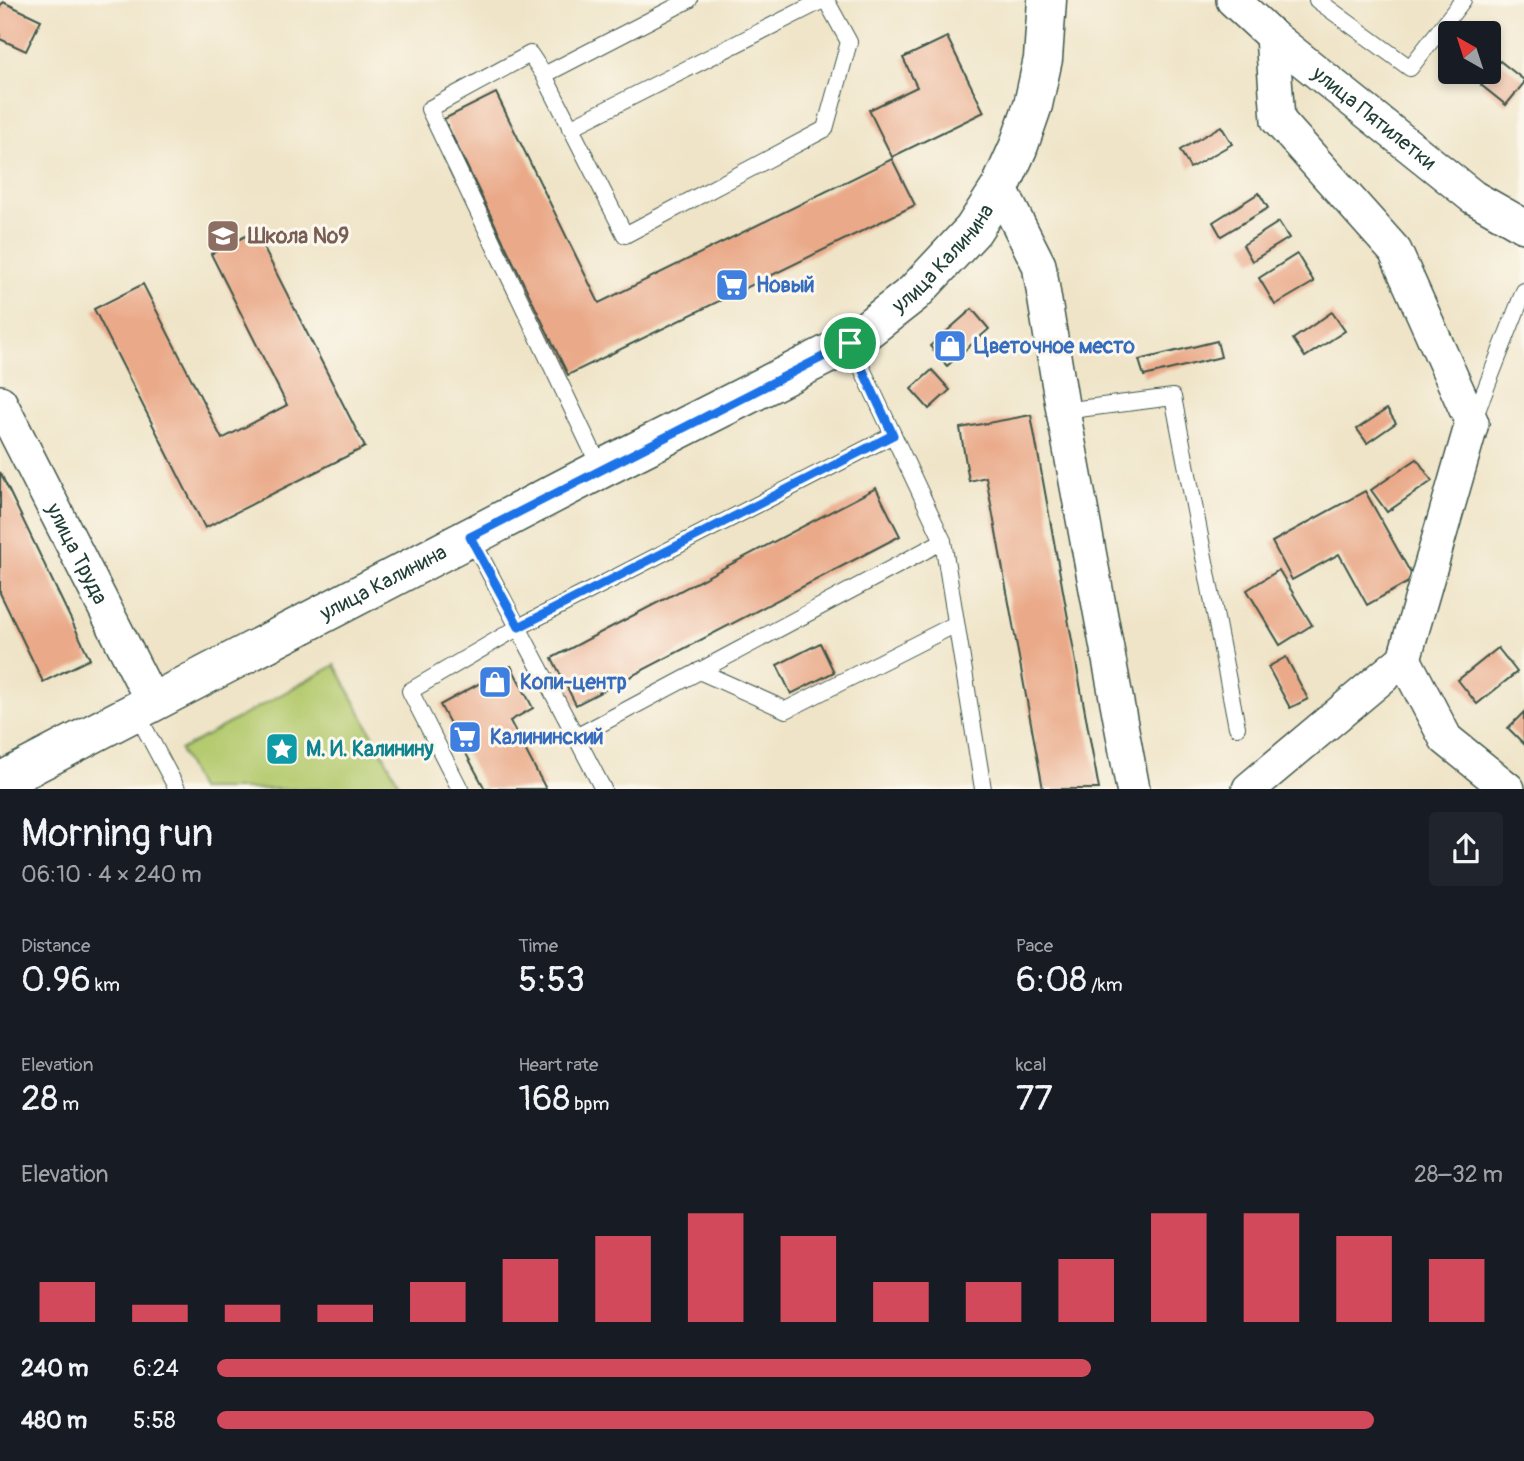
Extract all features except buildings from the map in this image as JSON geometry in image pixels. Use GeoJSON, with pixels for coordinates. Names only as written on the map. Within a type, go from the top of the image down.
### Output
{"type":"FeatureCollection","features":[{"type":"Feature","properties":{"kind":"street","name":"улица Калинина"},"geometry":{"type":"LineString","coordinates":[[0,782],[601,469],[850,343],[914,293],[973,230],[1000,188],[1033,105],[1043,59],[1047,0]]}},
{"type":"Feature","properties":{"kind":"street","name":"улица Пятилетки"},"geometry":{"type":"LineString","coordinates":[[1233,0],[1272,36],[1473,197],[1524,226]]}},
{"type":"Feature","properties":{"kind":"street"},"geometry":{"type":"LineString","coordinates":[[1249,789],[1404,659],[1472,423],[1395,251],[1278,120],[1272,36]]}},
{"type":"Feature","properties":{"kind":"street"},"geometry":{"type":"LineString","coordinates":[[1000,188],[1040,265],[1063,411],[1133,789]]}},
{"type":"Feature","properties":{"kind":"street","name":"улица Труда"},"geometry":{"type":"LineString","coordinates":[[0,402],[145,707]]}},
{"type":"Feature","properties":{"kind":"street"},"geometry":{"type":"LineString","coordinates":[[1404,659],[1446,739],[1508,789]]}},
{"type":"Feature","properties":{"kind":"lane"},"geometry":{"type":"LineString","coordinates":[[544,75],[689,0]]}},
{"type":"Feature","properties":{"kind":"lane"},"geometry":{"type":"LineString","coordinates":[[570,128],[825,0],[849,42],[825,128],[625,235],[570,128],[544,75],[530,54],[429,109],[601,469]]}},
{"type":"Feature","properties":{"kind":"lane"},"geometry":{"type":"LineString","coordinates":[[1317,0],[1410,68],[1463,0]]}},
{"type":"Feature","properties":{"kind":"lane"},"geometry":{"type":"LineString","coordinates":[[1472,423],[1524,291]]}},
{"type":"Feature","properties":{"kind":"lane"},"geometry":{"type":"LineString","coordinates":[[850,343],[943,541],[984,789]]}},
{"type":"Feature","properties":{"kind":"lane"},"geometry":{"type":"LineString","coordinates":[[1063,411],[1173,397],[1237,727]]}},
{"type":"Feature","properties":{"kind":"lane"},"geometry":{"type":"LineString","coordinates":[[460,789],[410,691],[519,627],[893,435]]}},
{"type":"Feature","properties":{"kind":"lane"},"geometry":{"type":"LineString","coordinates":[[470,537],[603,789]]}},
{"type":"Feature","properties":{"kind":"lane"},"geometry":{"type":"LineString","coordinates":[[576,737],[943,541]]}},
{"type":"Feature","properties":{"kind":"lane"},"geometry":{"type":"LineString","coordinates":[[699,671],[786,710],[956,624]]}},
{"type":"Feature","properties":{"kind":"lane"},"geometry":{"type":"LineString","coordinates":[[145,707],[177,789]]}},
{"type":"Feature","properties":{"kind":"green space"},"geometry":{"type":"Polygon","coordinates":[[[335,665],[402,789],[199,789],[180,750],[335,665]]]}},
{"type":"Feature","properties":{"kind":"place","name":"Школа №9"},"geometry":{"type":"Point","coordinates":[223,236]}},
{"type":"Feature","properties":{"kind":"place","name":"Новый"},"geometry":{"type":"Point","coordinates":[732,285]}},
{"type":"Feature","properties":{"kind":"place","name":"Цветочное место"},"geometry":{"type":"Point","coordinates":[950,346]}},
{"type":"Feature","properties":{"kind":"place","name":"Копи-центр"},"geometry":{"type":"Point","coordinates":[495,682]}},
{"type":"Feature","properties":{"kind":"place","name":"Калининский"},"geometry":{"type":"Point","coordinates":[465,737]}},
{"type":"Feature","properties":{"kind":"place","name":"М. И. Калинину"},"geometry":{"type":"Point","coordinates":[282,749]}},
{"type":"Feature","properties":{"kind":"route"},"geometry":{"type":"LineString","coordinates":[[850,343],[893,435],[519,627],[470,537],[850,343]]}}]}
